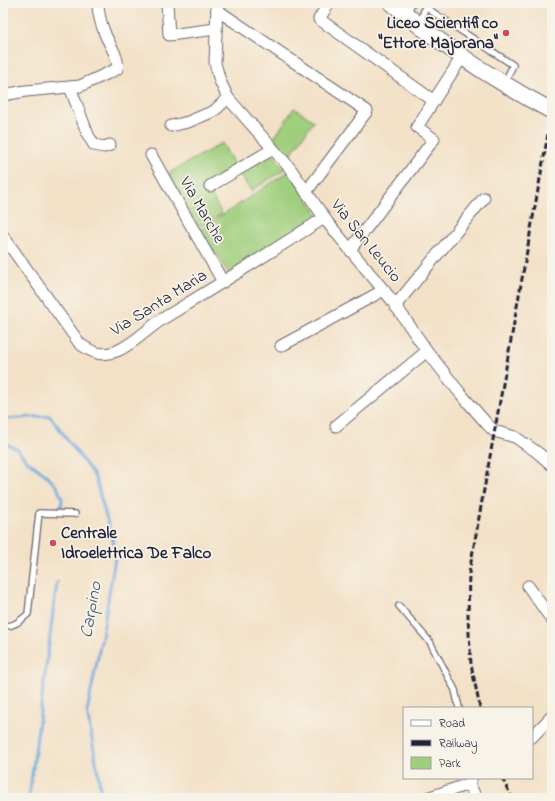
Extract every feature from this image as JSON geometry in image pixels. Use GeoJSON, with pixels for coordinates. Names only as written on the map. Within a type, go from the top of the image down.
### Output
{"type":"FeatureCollection","features":[{"type":"Feature","properties":{"kind":"street"},"geometry":{"type":"LineString","coordinates":[[3,95],[80,86],[117,69],[118,63],[104,33],[98,11],[98,3]]}},
{"type":"Feature","properties":{"kind":"street"},"geometry":{"type":"LineString","coordinates":[[167,3],[169,35],[216,29]]}},
{"type":"Feature","properties":{"kind":"street"},"geometry":{"type":"LineString","coordinates":[[329,3],[320,19],[434,101]]}},
{"type":"Feature","properties":{"kind":"street"},"geometry":{"type":"LineString","coordinates":[[392,3],[409,9],[419,26],[462,57],[504,84],[552,111]]}},
{"type":"Feature","properties":{"kind":"street"},"geometry":{"type":"LineString","coordinates":[[217,6],[366,111],[306,192]]}},
{"type":"Feature","properties":{"kind":"street","name":"Via San Leucio"},"geometry":{"type":"LineString","coordinates":[[217,6],[215,63],[220,81],[228,98],[289,167],[324,218],[384,290],[427,351],[487,424],[494,431],[514,437],[537,452],[552,465]]}},
{"type":"Feature","properties":{"kind":"street"},"geometry":{"type":"LineString","coordinates":[[350,250],[434,139],[417,127],[462,57]]}},
{"type":"Feature","properties":{"kind":"street"},"geometry":{"type":"LineString","coordinates":[[70,87],[88,135],[94,145],[104,147],[110,145]]}},
{"type":"Feature","properties":{"kind":"street"},"geometry":{"type":"LineString","coordinates":[[171,126],[188,122],[214,111],[228,98]]}},
{"type":"Feature","properties":{"kind":"street"},"geometry":{"type":"LineString","coordinates":[[210,186],[273,149]]}},
{"type":"Feature","properties":{"kind":"street","name":"Via Marche"},"geometry":{"type":"LineString","coordinates":[[151,155],[223,282]]}},
{"type":"Feature","properties":{"kind":"street"},"geometry":{"type":"LineString","coordinates":[[395,306],[484,198]]}},
{"type":"Feature","properties":{"kind":"street","name":"Via Santa Maria"},"geometry":{"type":"LineString","coordinates":[[3,236],[80,344],[90,351],[103,354],[117,351],[135,340],[162,320],[324,218]]}},
{"type":"Feature","properties":{"kind":"street"},"geometry":{"type":"LineString","coordinates":[[281,346],[384,290]]}},
{"type":"Feature","properties":{"kind":"street"},"geometry":{"type":"LineString","coordinates":[[336,426],[427,351]]}},
{"type":"Feature","properties":{"kind":"street"},"geometry":{"type":"LineString","coordinates":[[528,586],[552,620]]}},
{"type":"Feature","properties":{"kind":"street"},"geometry":{"type":"LineString","coordinates":[[533,736],[552,716]]}},
{"type":"Feature","properties":{"kind":"street"},"geometry":{"type":"LineString","coordinates":[[427,798],[470,781],[476,798]]}},
{"type":"Feature","properties":{"kind":"lane"},"geometry":{"type":"LineString","coordinates":[[419,26],[426,5],[513,65],[504,84]]}},
{"type":"Feature","properties":{"kind":"lane"},"geometry":{"type":"LineString","coordinates":[[3,625],[7,626],[19,623],[28,614],[39,513],[75,514]]}},
{"type":"Feature","properties":{"kind":"lane"},"geometry":{"type":"LineString","coordinates":[[399,606],[430,642],[455,690],[459,707]]}},
{"type":"Feature","properties":{"kind":"green space"},"geometry":{"type":"Polygon","coordinates":[[[294,108],[314,121],[289,157],[274,138],[294,108]]]}},
{"type":"Feature","properties":{"kind":"green space"},"geometry":{"type":"Polygon","coordinates":[[[222,143],[235,166],[205,183],[222,214],[198,227],[167,174],[222,143]]]}},
{"type":"Feature","properties":{"kind":"green space"},"geometry":{"type":"Polygon","coordinates":[[[273,153],[284,170],[251,191],[238,172],[273,153]]]}},
{"type":"Feature","properties":{"kind":"green space"},"geometry":{"type":"Polygon","coordinates":[[[289,171],[320,217],[231,277],[200,230],[289,171]]]}},
{"type":"Feature","properties":{"kind":"waterway","name":"Carpino"},"geometry":{"type":"LineString","coordinates":[[3,419],[50,416],[95,477],[116,552],[102,636],[87,712],[101,793],[104,798]]}},
{"type":"Feature","properties":{"kind":"waterway"},"geometry":{"type":"LineString","coordinates":[[3,442],[17,449],[26,460],[46,475],[57,487],[62,498],[61,510]]}},
{"type":"Feature","properties":{"kind":"waterway"},"geometry":{"type":"LineString","coordinates":[[29,798],[57,582]]}},
{"type":"Feature","properties":{"kind":"railway"},"geometry":{"type":"LineString","coordinates":[[480,707],[471,664],[468,618],[469,573],[552,112]]}},
{"type":"Feature","properties":{"kind":"railway"},"geometry":{"type":"LineString","coordinates":[[502,779],[512,798]]}},
{"type":"Feature","properties":{"kind":"place","name":"Liceo Scientifico \"Ettore Majorana\""},"geometry":{"type":"Point","coordinates":[506,33]}},
{"type":"Feature","properties":{"kind":"place","name":"Centrale Idroelettrica De Falco"},"geometry":{"type":"Point","coordinates":[53,543]}}]}
